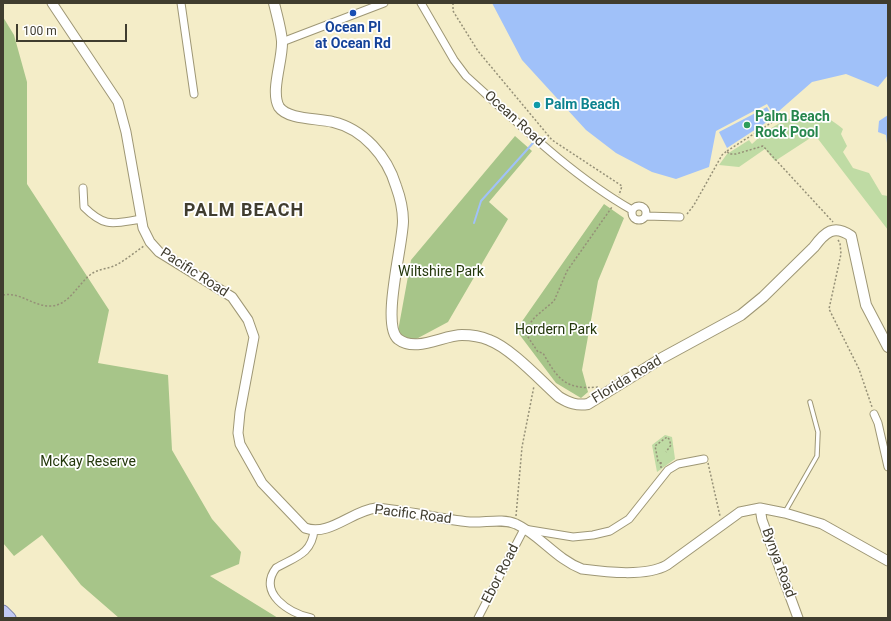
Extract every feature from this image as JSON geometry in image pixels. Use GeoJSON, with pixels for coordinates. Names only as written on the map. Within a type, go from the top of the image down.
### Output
{"type":"FeatureCollection","features":[{"type":"Feature","properties":{"kind":"main road","name":"Florida Road"},"geometry":{"type":"LineString","coordinates":[[274,3],[282,42],[276,94],[280,108],[284,113],[333,122],[353,130],[376,148],[395,182],[401,202],[403,221],[402,238],[392,300],[391,322],[397,338],[406,344],[414,344],[462,335],[490,340],[508,350],[567,402],[579,405],[596,400],[662,358],[741,315],[763,297],[814,247],[820,238],[832,230]]}},
{"type":"Feature","properties":{"kind":"main road"},"geometry":{"type":"LineString","coordinates":[[832,230],[842,230],[851,236],[866,305],[888,347]]}},
{"type":"Feature","properties":{"kind":"main road"},"geometry":{"type":"LineString","coordinates":[[3,611],[10,618]]}},
{"type":"Feature","properties":{"kind":"street","name":"Pacific Road"},"geometry":{"type":"LineString","coordinates":[[52,3],[118,102],[126,132],[143,228],[150,242],[159,252],[232,297],[248,320],[252,329],[254,345],[240,412],[238,433],[240,444],[262,483],[300,525],[309,530],[325,528],[366,510],[376,508],[465,521],[506,522],[519,527]]}},
{"type":"Feature","properties":{"kind":"street"},"geometry":{"type":"LineString","coordinates":[[181,3],[194,94]]}},
{"type":"Feature","properties":{"kind":"street"},"geometry":{"type":"LineString","coordinates":[[282,42],[384,3]]}},
{"type":"Feature","properties":{"kind":"street","name":"Ocean Road"},"geometry":{"type":"LineString","coordinates":[[421,3],[454,60],[466,76],[550,151],[617,201],[632,210]]}},
{"type":"Feature","properties":{"kind":"street"},"geometry":{"type":"LineString","coordinates":[[83,188],[84,207],[96,219],[113,224],[142,219]]}},
{"type":"Feature","properties":{"kind":"street"},"geometry":{"type":"LineString","coordinates":[[646,216],[646,210],[642,206],[636,206],[632,210],[632,216],[636,220],[642,220],[646,216],[680,217]]}},
{"type":"Feature","properties":{"kind":"street"},"geometry":{"type":"LineString","coordinates":[[874,414],[878,423],[888,467]]}},
{"type":"Feature","properties":{"kind":"street"},"geometry":{"type":"LineString","coordinates":[[519,527],[573,537],[593,535],[610,531],[629,519],[668,470],[678,464],[704,459]]}},
{"type":"Feature","properties":{"kind":"street"},"geometry":{"type":"LineString","coordinates":[[519,527],[563,559],[582,569],[642,572],[656,571],[667,565],[722,524],[744,510],[760,508],[785,513],[822,524],[888,561]]}},
{"type":"Feature","properties":{"kind":"street","name":"Bynya Road"},"geometry":{"type":"LineString","coordinates":[[760,508],[762,520],[798,618]]}},
{"type":"Feature","properties":{"kind":"street","name":"Ebor Road"},"geometry":{"type":"LineString","coordinates":[[478,618],[519,527]]}},
{"type":"Feature","properties":{"kind":"street"},"geometry":{"type":"LineString","coordinates":[[311,618],[298,615],[278,603],[272,592],[270,582],[272,573],[276,568],[309,548],[313,540],[314,530]]}},
{"type":"Feature","properties":{"kind":"lane"},"geometry":{"type":"LineString","coordinates":[[785,513],[817,456],[818,432],[810,402]]}},
{"type":"Feature","properties":{"kind":"path"},"geometry":{"type":"LineString","coordinates":[[452,3],[454,11],[478,51],[552,140],[622,186],[617,201],[605,215],[567,272],[554,301],[535,317],[524,331],[538,352],[543,353],[552,370],[571,386],[581,389],[601,387]]}},
{"type":"Feature","properties":{"kind":"path"},"geometry":{"type":"LineString","coordinates":[[680,217],[686,214],[694,205],[717,162],[728,151],[774,121]]}},
{"type":"Feature","properties":{"kind":"path"},"geometry":{"type":"LineString","coordinates":[[728,151],[728,154],[736,154],[761,146],[765,147],[831,220],[842,230]]}},
{"type":"Feature","properties":{"kind":"path"},"geometry":{"type":"LineString","coordinates":[[832,230],[840,243],[841,254],[829,309],[859,368],[874,414]]}},
{"type":"Feature","properties":{"kind":"path"},"geometry":{"type":"LineString","coordinates":[[3,295],[18,294],[40,305],[51,306],[58,304],[70,298],[91,274],[116,266],[150,242]]}},
{"type":"Feature","properties":{"kind":"path"},"geometry":{"type":"LineString","coordinates":[[519,527],[522,447],[536,376]]}},
{"type":"Feature","properties":{"kind":"path"},"geometry":{"type":"LineString","coordinates":[[661,468],[661,463],[658,461],[655,446],[667,438],[671,445],[666,452]]}},
{"type":"Feature","properties":{"kind":"path"},"geometry":{"type":"LineString","coordinates":[[704,459],[709,465],[722,524]]}},
{"type":"Feature","properties":{"kind":"green space","name":"McKay Reserve"},"geometry":{"type":"Polygon","coordinates":[[[3,17],[14,35],[27,82],[27,184],[109,310],[98,363],[168,375],[172,450],[212,519],[241,552],[239,564],[210,576],[278,618],[119,618],[81,585],[42,535],[14,556],[3,543],[3,17]]]}},
{"type":"Feature","properties":{"kind":"green space"},"geometry":{"type":"Polygon","coordinates":[[[798,116],[823,117],[832,121],[843,129],[841,134],[847,146],[843,152],[853,168],[869,173],[882,195],[888,196],[888,230],[815,135],[775,161],[765,149],[739,167],[719,165],[727,154],[749,140],[752,144],[773,127],[798,116]]]}},
{"type":"Feature","properties":{"kind":"green space","name":"Wiltshire Park"},"geometry":{"type":"Polygon","coordinates":[[[515,136],[532,151],[489,202],[508,219],[448,322],[405,345],[396,342],[411,260],[515,136]]]}},
{"type":"Feature","properties":{"kind":"green space","name":"Hordern Park"},"geometry":{"type":"Polygon","coordinates":[[[604,204],[624,218],[598,281],[582,370],[588,392],[581,398],[556,383],[516,330],[604,204]]]}},
{"type":"Feature","properties":{"kind":"green space"},"geometry":{"type":"Polygon","coordinates":[[[665,435],[672,437],[675,459],[657,472],[652,445],[665,435]]]}},
{"type":"Feature","properties":{"kind":"water"},"geometry":{"type":"Polygon","coordinates":[[[492,3],[888,3],[888,75],[878,87],[846,74],[812,82],[779,111],[772,112],[767,104],[716,131],[709,167],[676,179],[652,172],[616,153],[586,130],[522,60],[492,3]]]}},
{"type":"Feature","properties":{"kind":"water","name":"Palm Beach Rock Pool"},"geometry":{"type":"Polygon","coordinates":[[[767,107],[773,118],[727,148],[719,132],[767,107]]]}},
{"type":"Feature","properties":{"kind":"water"},"geometry":{"type":"Polygon","coordinates":[[[888,115],[888,151],[886,135],[878,132],[879,121],[888,115]]]}},
{"type":"Feature","properties":{"kind":"waterway"},"geometry":{"type":"LineString","coordinates":[[474,223],[481,201],[533,143]]}},
{"type":"Feature","properties":{"kind":"place","name":"Ocean Pl at Ocean Rd"},"geometry":{"type":"Point","coordinates":[353,13]}},
{"type":"Feature","properties":{"kind":"place","name":"Palm Beach"},"geometry":{"type":"Point","coordinates":[537,105]}},
{"type":"Feature","properties":{"kind":"place","name":"Palm Beach Rock Pool"},"geometry":{"type":"Point","coordinates":[747,125]}},
{"type":"Feature","properties":{"kind":"district","name":"PALM BEACH"},"geometry":{"type":"Point","coordinates":[244,211]}}]}
